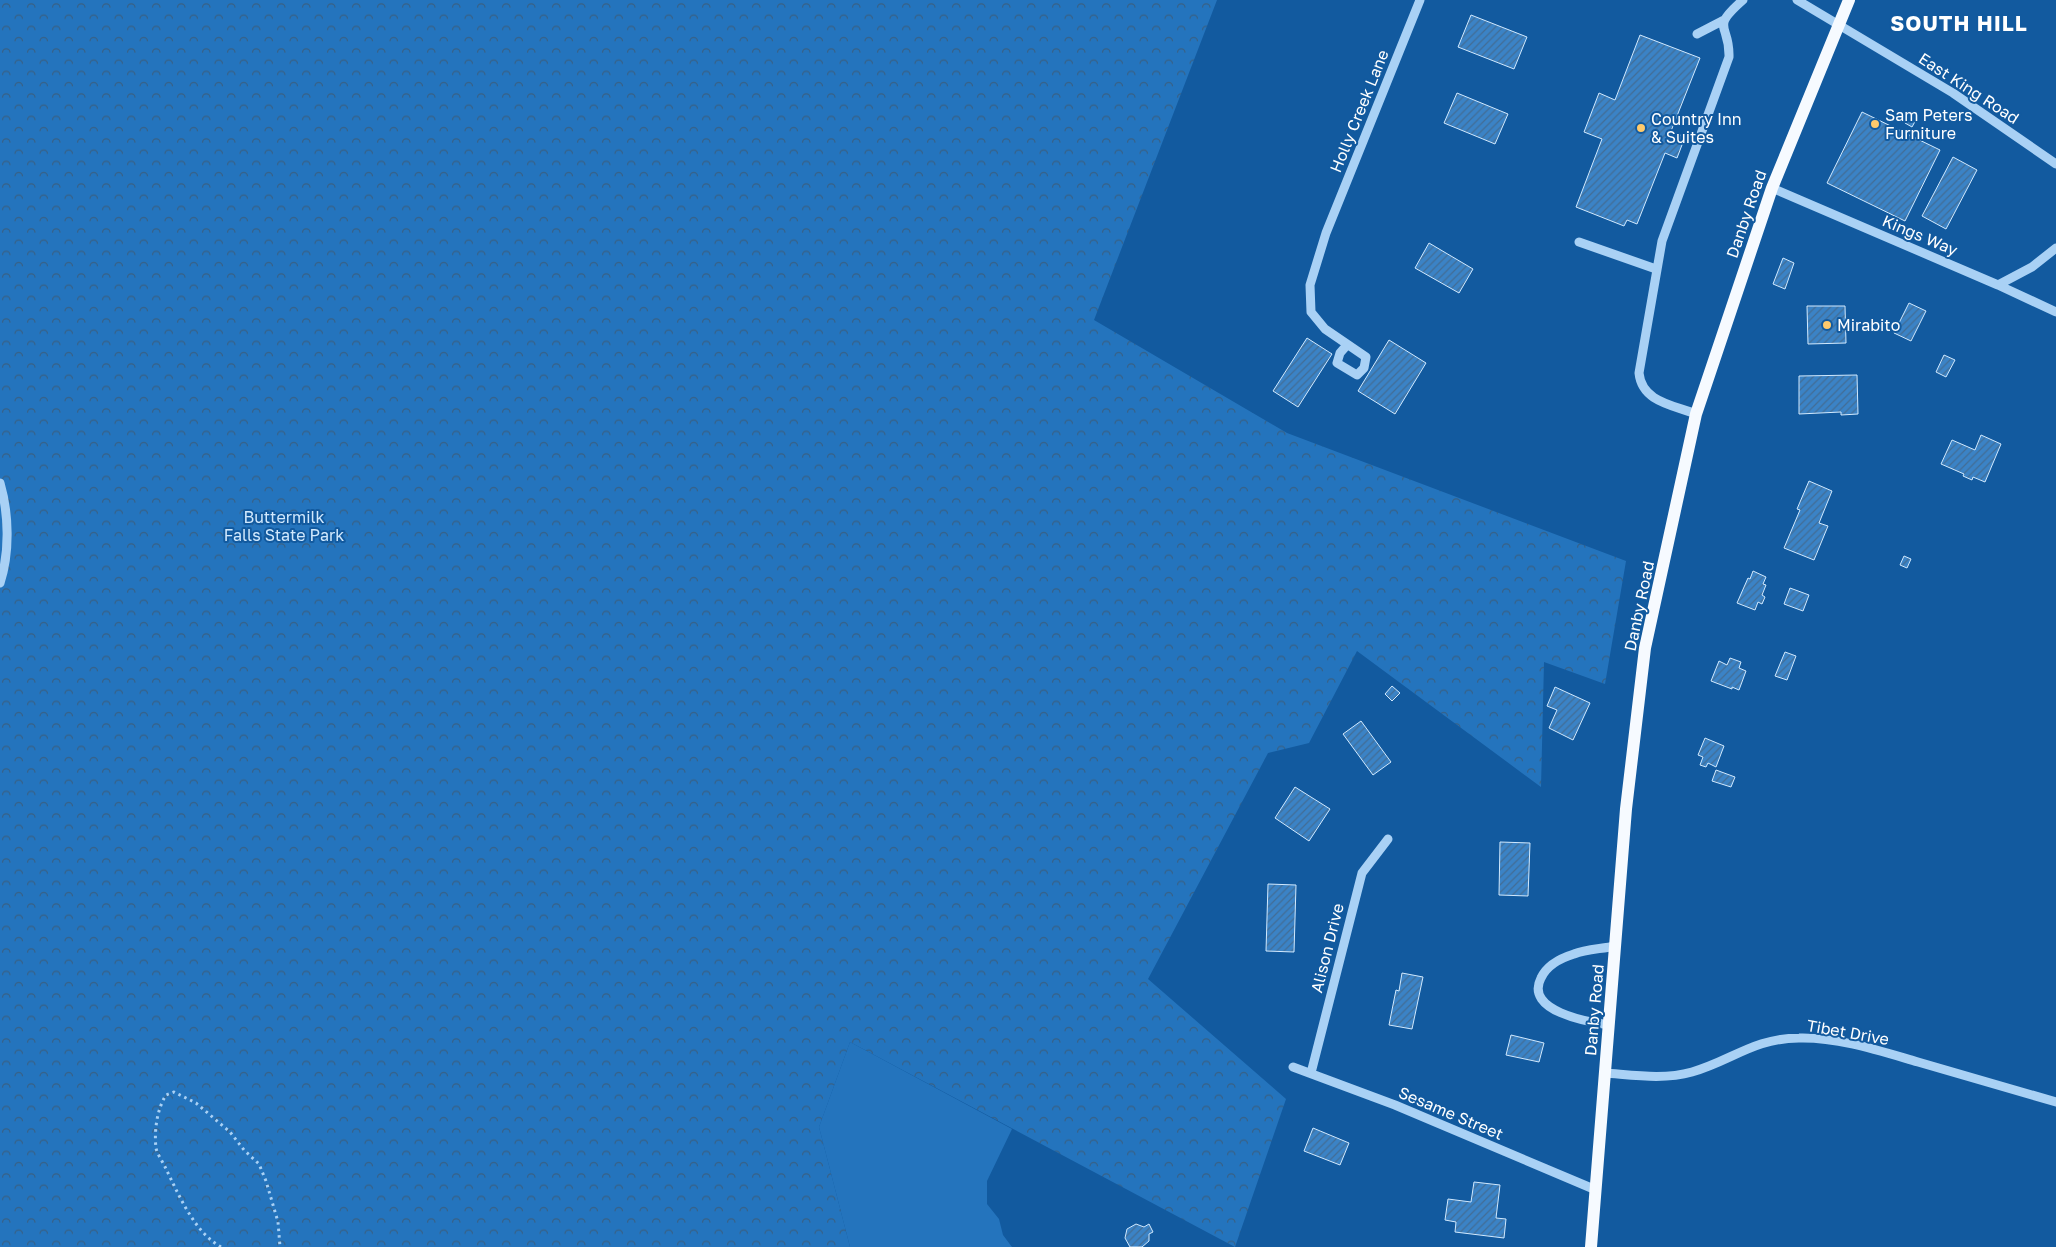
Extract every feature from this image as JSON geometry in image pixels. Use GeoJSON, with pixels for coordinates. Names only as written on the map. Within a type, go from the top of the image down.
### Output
{"type":"FeatureCollection","features":[{"type":"Feature","properties":{"kind":"main road","name":"Danby Road"},"geometry":{"type":"LineString","coordinates":[[1591,1247],[1626,809],[1646,648],[1696,414],[1772,188],[1849,0]]}},
{"type":"Feature","properties":{"kind":"street","name":"Holly Creek Lane"},"geometry":{"type":"LineString","coordinates":[[1347,345],[1325,329],[1311,312],[1310,285],[1326,233],[1420,0]]}},
{"type":"Feature","properties":{"kind":"street"},"geometry":{"type":"LineString","coordinates":[[1696,414],[1650,396],[1646,393],[1639,373],[1662,241],[1729,57],[1723,31],[1724,20],[1727,14],[1743,0]]}},
{"type":"Feature","properties":{"kind":"street","name":"East King Road"},"geometry":{"type":"LineString","coordinates":[[1797,0],[1953,93],[2056,164]]}},
{"type":"Feature","properties":{"kind":"street"},"geometry":{"type":"LineString","coordinates":[[1697,34],[1724,20]]}},
{"type":"Feature","properties":{"kind":"street","name":"Kings Way"},"geometry":{"type":"LineString","coordinates":[[1772,188],[1998,285],[2056,312]]}},
{"type":"Feature","properties":{"kind":"street"},"geometry":{"type":"LineString","coordinates":[[1579,242],[1656,269]]}},
{"type":"Feature","properties":{"kind":"street"},"geometry":{"type":"LineString","coordinates":[[1998,285],[2032,267],[2056,248]]}},
{"type":"Feature","properties":{"kind":"street"},"geometry":{"type":"LineString","coordinates":[[0,484],[7,532],[4,572],[0,582]]}},
{"type":"Feature","properties":{"kind":"street","name":"Alison Drive"},"geometry":{"type":"LineString","coordinates":[[1311,1073],[1362,873],[1388,839]]}},
{"type":"Feature","properties":{"kind":"street"},"geometry":{"type":"LineString","coordinates":[[1608,1025],[1578,1020],[1559,1012],[1544,1002],[1538,993],[1539,981],[1545,970],[1558,960],[1575,953],[1615,946]]}},
{"type":"Feature","properties":{"kind":"street","name":"Tibet Drive"},"geometry":{"type":"LineString","coordinates":[[1605,1074],[1660,1076],[1686,1073],[1705,1067],[1752,1046],[1776,1040],[1800,1038],[1829,1040],[1878,1051],[2056,1102]]}},
{"type":"Feature","properties":{"kind":"street","name":"Sesame Street"},"geometry":{"type":"LineString","coordinates":[[1293,1067],[1395,1105],[1596,1190]]}},
{"type":"Feature","properties":{"kind":"path"},"geometry":{"type":"LineString","coordinates":[[221,1247],[211,1242],[197,1223],[156,1149],[157,1121],[161,1103],[166,1095],[174,1092],[196,1103],[230,1132],[244,1150],[259,1164],[278,1222],[280,1247]]}},
{"type":"Feature","properties":{"kind":"green space","name":"Buttermilk Falls State Park"},"geometry":{"type":"Polygon","coordinates":[[[0,0],[1217,0],[1094,320],[1287,433],[1626,561],[1605,684],[1544,662],[1541,787],[1357,651],[1309,743],[1268,753],[1148,979],[1286,1099],[1235,1247],[850,1042],[819,1127],[850,1247],[0,1247],[0,0]]]}},
{"type":"Feature","properties":{"kind":"green space"},"geometry":{"type":"Polygon","coordinates":[[[850,1042],[1012,1129],[987,1181],[987,1204],[999,1219],[1003,1235],[1012,1247],[850,1247],[819,1127],[850,1042]]]}},
{"type":"Feature","properties":{"kind":"building"},"geometry":{"type":"Polygon","coordinates":[[[1471,15],[1527,37],[1514,69],[1458,47],[1471,15]]]}},
{"type":"Feature","properties":{"kind":"building"},"geometry":{"type":"Polygon","coordinates":[[[1640,35],[1700,58],[1671,131],[1685,137],[1677,158],[1665,153],[1637,224],[1627,220],[1624,226],[1576,207],[1602,139],[1584,132],[1599,93],[1615,100],[1640,35]]]}},
{"type":"Feature","properties":{"kind":"building"},"geometry":{"type":"Polygon","coordinates":[[[1457,93],[1508,114],[1495,144],[1444,123],[1457,93]]]}},
{"type":"Feature","properties":{"kind":"building"},"geometry":{"type":"Polygon","coordinates":[[[1862,112],[1940,150],[1905,221],[1827,183],[1862,112]]]}},
{"type":"Feature","properties":{"kind":"building"},"geometry":{"type":"Polygon","coordinates":[[[1911,112],[1918,116],[1912,127],[1905,123],[1911,112]]]}},
{"type":"Feature","properties":{"kind":"building"},"geometry":{"type":"Polygon","coordinates":[[[1953,157],[1977,170],[1946,229],[1922,216],[1953,157]]]}},
{"type":"Feature","properties":{"kind":"building"},"geometry":{"type":"Polygon","coordinates":[[[1429,243],[1473,269],[1459,293],[1415,268],[1429,243]]]}},
{"type":"Feature","properties":{"kind":"building"},"geometry":{"type":"Polygon","coordinates":[[[1783,258],[1794,263],[1785,289],[1773,284],[1783,258]]]}},
{"type":"Feature","properties":{"kind":"building"},"geometry":{"type":"Polygon","coordinates":[[[1909,303],[1926,311],[1911,341],[1894,333],[1909,303]]]}},
{"type":"Feature","properties":{"kind":"building","name":"Mirabito"},"geometry":{"type":"Polygon","coordinates":[[[1807,306],[1845,306],[1846,343],[1808,344],[1807,306]]]}},
{"type":"Feature","properties":{"kind":"building"},"geometry":{"type":"Polygon","coordinates":[[[1307,338],[1332,354],[1298,407],[1273,391],[1307,338]]]}},
{"type":"Feature","properties":{"kind":"building"},"geometry":{"type":"Polygon","coordinates":[[[1389,340],[1426,363],[1395,414],[1358,391],[1389,340]]]}},
{"type":"Feature","properties":{"kind":"building"},"geometry":{"type":"Polygon","coordinates":[[[1944,355],[1955,360],[1946,377],[1936,372],[1944,355]]]}},
{"type":"Feature","properties":{"kind":"building"},"geometry":{"type":"Polygon","coordinates":[[[1857,375],[1858,414],[1841,415],[1841,412],[1799,414],[1799,376],[1857,375]]]}},
{"type":"Feature","properties":{"kind":"building"},"geometry":{"type":"Polygon","coordinates":[[[1981,435],[2001,444],[1985,482],[1973,477],[1972,480],[1963,476],[1964,474],[1941,464],[1952,440],[1975,450],[1981,435]]]}},
{"type":"Feature","properties":{"kind":"building"},"geometry":{"type":"Polygon","coordinates":[[[1809,481],[1832,491],[1819,523],[1828,526],[1814,560],[1784,548],[1800,510],[1797,509],[1809,481]]]}},
{"type":"Feature","properties":{"kind":"building"},"geometry":{"type":"Polygon","coordinates":[[[1904,556],[1911,559],[1907,568],[1900,565],[1904,556]]]}},
{"type":"Feature","properties":{"kind":"building"},"geometry":{"type":"Polygon","coordinates":[[[1753,571],[1766,577],[1763,584],[1766,585],[1762,595],[1765,597],[1762,604],[1758,602],[1755,610],[1737,603],[1753,571]]]}},
{"type":"Feature","properties":{"kind":"building"},"geometry":{"type":"Polygon","coordinates":[[[1790,588],[1809,595],[1803,611],[1784,604],[1790,588]]]}},
{"type":"Feature","properties":{"kind":"building"},"geometry":{"type":"Polygon","coordinates":[[[1785,652],[1796,656],[1787,680],[1775,676],[1785,652]]]}},
{"type":"Feature","properties":{"kind":"building"},"geometry":{"type":"Polygon","coordinates":[[[1730,658],[1741,662],[1739,668],[1746,671],[1739,690],[1711,681],[1719,661],[1727,665],[1730,658]]]}},
{"type":"Feature","properties":{"kind":"building"},"geometry":{"type":"Polygon","coordinates":[[[1392,686],[1400,693],[1392,701],[1385,694],[1392,686]]]}},
{"type":"Feature","properties":{"kind":"building"},"geometry":{"type":"Polygon","coordinates":[[[1555,687],[1590,703],[1573,740],[1549,728],[1557,710],[1547,706],[1555,687]]]}},
{"type":"Feature","properties":{"kind":"building"},"geometry":{"type":"Polygon","coordinates":[[[1361,721],[1391,762],[1373,775],[1343,734],[1361,721]]]}},
{"type":"Feature","properties":{"kind":"building"},"geometry":{"type":"Polygon","coordinates":[[[1705,738],[1724,746],[1716,767],[1708,763],[1706,767],[1700,765],[1703,757],[1698,755],[1705,738]]]}},
{"type":"Feature","properties":{"kind":"building"},"geometry":{"type":"Polygon","coordinates":[[[1716,770],[1735,777],[1731,787],[1712,781],[1716,770]]]}},
{"type":"Feature","properties":{"kind":"building"},"geometry":{"type":"Polygon","coordinates":[[[1295,787],[1330,809],[1309,841],[1275,818],[1295,787]]]}},
{"type":"Feature","properties":{"kind":"building"},"geometry":{"type":"Polygon","coordinates":[[[1500,842],[1530,843],[1528,896],[1499,895],[1500,842]]]}},
{"type":"Feature","properties":{"kind":"building"},"geometry":{"type":"Polygon","coordinates":[[[1268,884],[1296,885],[1294,952],[1266,951],[1268,884]]]}},
{"type":"Feature","properties":{"kind":"building"},"geometry":{"type":"Polygon","coordinates":[[[1402,973],[1423,977],[1412,1029],[1389,1025],[1396,990],[1399,991],[1402,973]]]}},
{"type":"Feature","properties":{"kind":"building"},"geometry":{"type":"Polygon","coordinates":[[[1511,1035],[1544,1043],[1539,1062],[1506,1055],[1511,1035]]]}},
{"type":"Feature","properties":{"kind":"building"},"geometry":{"type":"Polygon","coordinates":[[[1313,1128],[1349,1143],[1340,1165],[1304,1151],[1313,1128]]]}},
{"type":"Feature","properties":{"kind":"building"},"geometry":{"type":"Polygon","coordinates":[[[1474,1182],[1500,1185],[1496,1218],[1506,1219],[1504,1238],[1455,1232],[1456,1222],[1445,1220],[1448,1199],[1471,1202],[1474,1182]]]}},
{"type":"Feature","properties":{"kind":"building"},"geometry":{"type":"Polygon","coordinates":[[[1136,1224],[1144,1227],[1149,1224],[1153,1232],[1149,1234],[1149,1241],[1142,1247],[1130,1247],[1125,1238],[1127,1229],[1136,1224]]]}},
{"type":"Feature","properties":{"kind":"place","name":"Sam Peters Furniture"},"geometry":{"type":"Point","coordinates":[1875,124]}},
{"type":"Feature","properties":{"kind":"place","name":"Country Inn & Suites"},"geometry":{"type":"Point","coordinates":[1641,128]}},
{"type":"Feature","properties":{"kind":"place","name":"Mirabito"},"geometry":{"type":"Point","coordinates":[1827,325]}},
{"type":"Feature","properties":{"kind":"district","name":"SOUTH HILL"},"geometry":{"type":"Point","coordinates":[1959,23]}}]}
